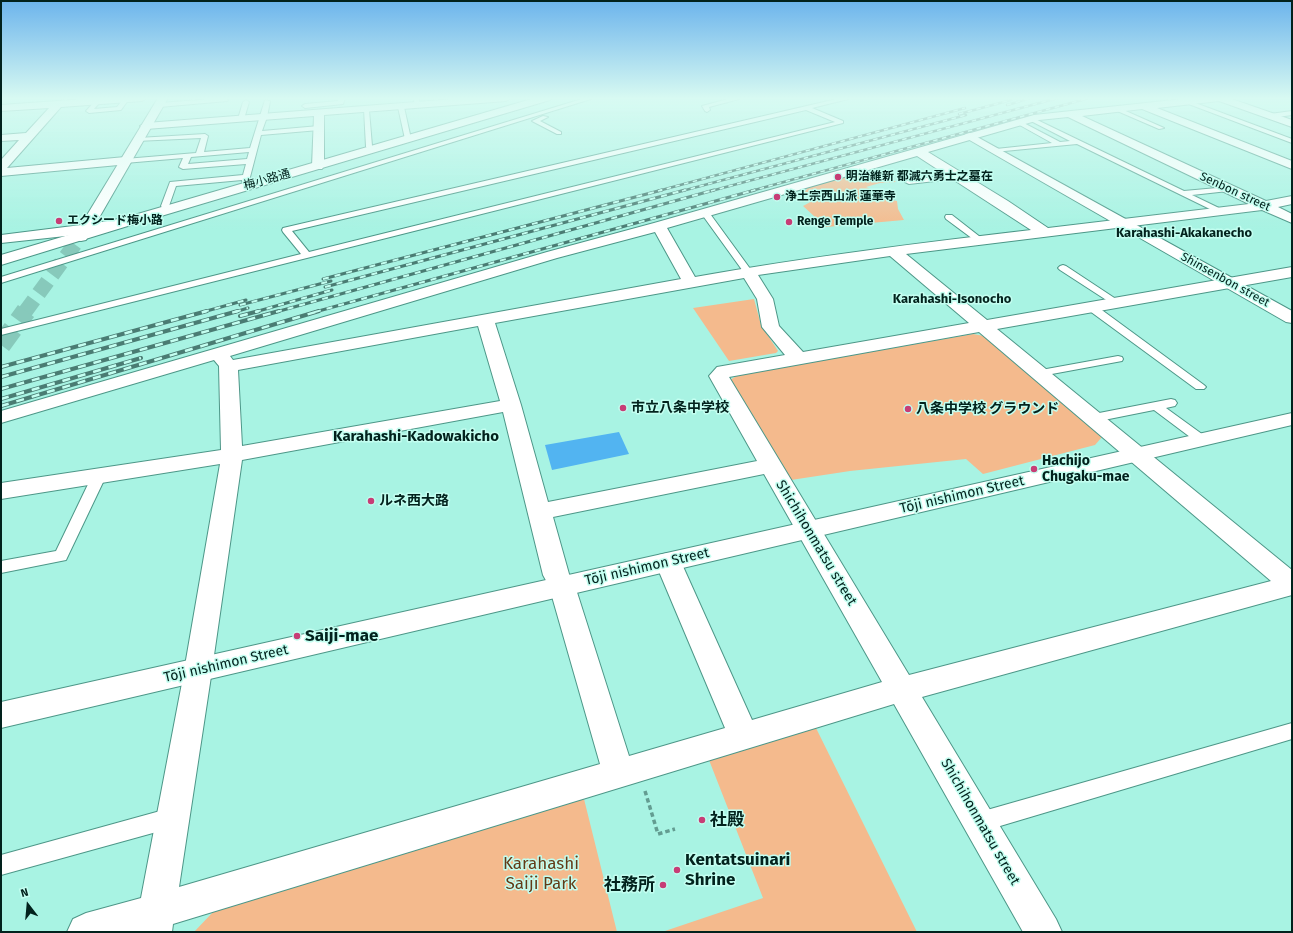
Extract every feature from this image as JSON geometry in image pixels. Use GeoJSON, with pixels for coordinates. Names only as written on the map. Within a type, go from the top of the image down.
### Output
{"type":"FeatureCollection","features":[{"type":"Feature","properties":{"kind":"street"},"geometry":{"type":"LineString","coordinates":[[1,167],[24,142]]}},
{"type":"Feature","properties":{"kind":"street"},"geometry":{"type":"LineString","coordinates":[[1,260],[82,235],[124,161],[137,142]]}},
{"type":"Feature","properties":{"kind":"street"},"geometry":{"type":"LineString","coordinates":[[318,166],[319,142]]}},
{"type":"Feature","properties":{"kind":"street","name":"梅小路通"},"geometry":{"type":"LineString","coordinates":[[82,235],[168,210],[248,181],[318,166],[400,142]]}},
{"type":"Feature","properties":{"kind":"street"},"geometry":{"type":"LineString","coordinates":[[1,417],[223,359],[552,256],[951,142]]}},
{"type":"Feature","properties":{"kind":"street","name":"Shinsenbon street"},"geometry":{"type":"LineString","coordinates":[[980,142],[1291,317]]}},
{"type":"Feature","properties":{"kind":"street","name":"Senbon street"},"geometry":{"type":"LineString","coordinates":[[1128,142],[1292,219]]}},
{"type":"Feature","properties":{"kind":"street"},"geometry":{"type":"LineString","coordinates":[[1233,142],[1292,165]]}},
{"type":"Feature","properties":{"kind":"street"},"geometry":{"type":"LineString","coordinates":[[918,151],[1003,204],[1044,232]]}},
{"type":"Feature","properties":{"kind":"street"},"geometry":{"type":"LineString","coordinates":[[1,172],[124,161]]}},
{"type":"Feature","properties":{"kind":"street"},"geometry":{"type":"LineString","coordinates":[[223,359],[485,320],[748,272],[893,251],[1263,206],[1292,200]]}},
{"type":"Feature","properties":{"kind":"street"},"geometry":{"type":"LineString","coordinates":[[659,226],[691,282]]}},
{"type":"Feature","properties":{"kind":"street"},"geometry":{"type":"LineString","coordinates":[[1,239],[82,235]]}},
{"type":"Feature","properties":{"kind":"street"},"geometry":{"type":"LineString","coordinates":[[893,251],[1041,373],[1292,585]]}},
{"type":"Feature","properties":{"kind":"street"},"geometry":{"type":"LineString","coordinates":[[748,272],[765,299],[771,327],[799,358],[1292,272]]}},
{"type":"Feature","properties":{"kind":"street"},"geometry":{"type":"LineString","coordinates":[[485,320],[511,405],[556,575],[562,586],[628,770]]}},
{"type":"Feature","properties":{"kind":"street","name":"Shichihonmatsu street"},"geometry":{"type":"LineString","coordinates":[[799,358],[724,371],[719,376],[808,530],[903,689],[1043,932]]}},
{"type":"Feature","properties":{"kind":"street"},"geometry":{"type":"LineString","coordinates":[[154,922],[232,455],[223,359]]}},
{"type":"Feature","properties":{"kind":"street"},"geometry":{"type":"LineString","coordinates":[[1,491],[232,455],[511,405]]}},
{"type":"Feature","properties":{"kind":"street","name":"Tōji nishimon Street"},"geometry":{"type":"LineString","coordinates":[[1,715],[1292,419]]}},
{"type":"Feature","properties":{"kind":"street"},"geometry":{"type":"LineString","coordinates":[[539,512],[771,465]]}},
{"type":"Feature","properties":{"kind":"street"},"geometry":{"type":"LineString","coordinates":[[668,562],[744,736]]}},
{"type":"Feature","properties":{"kind":"street"},"geometry":{"type":"LineString","coordinates":[[86,932],[154,922],[628,770],[903,689],[1292,585]]}},
{"type":"Feature","properties":{"kind":"lane"},"geometry":{"type":"LineString","coordinates":[[199,155],[204,142]]}},
{"type":"Feature","properties":{"kind":"lane"},"geometry":{"type":"LineString","coordinates":[[168,210],[165,206],[173,184],[248,181],[250,161],[255,142]]}},
{"type":"Feature","properties":{"kind":"lane"},"geometry":{"type":"LineString","coordinates":[[369,142],[369,147],[375,149]]}},
{"type":"Feature","properties":{"kind":"lane"},"geometry":{"type":"LineString","coordinates":[[1,280],[449,142]]}},
{"type":"Feature","properties":{"kind":"lane"},"geometry":{"type":"LineString","coordinates":[[307,255],[286,230],[663,142]]}},
{"type":"Feature","properties":{"kind":"lane"},"geometry":{"type":"LineString","coordinates":[[1,332],[763,142]]}},
{"type":"Feature","properties":{"kind":"lane"},"geometry":{"type":"LineString","coordinates":[[1055,142],[1059,144]]}},
{"type":"Feature","properties":{"kind":"lane"},"geometry":{"type":"LineString","coordinates":[[996,151],[1077,142],[1218,211]]}},
{"type":"Feature","properties":{"kind":"lane"},"geometry":{"type":"LineString","coordinates":[[124,161],[253,150]]}},
{"type":"Feature","properties":{"kind":"lane"},"geometry":{"type":"LineString","coordinates":[[188,156],[183,167],[250,161]]}},
{"type":"Feature","properties":{"kind":"lane"},"geometry":{"type":"LineString","coordinates":[[909,182],[958,176]]}},
{"type":"Feature","properties":{"kind":"lane"},"geometry":{"type":"LineString","coordinates":[[1182,194],[1228,189]]}},
{"type":"Feature","properties":{"kind":"lane"},"geometry":{"type":"LineString","coordinates":[[705,213],[748,272]]}},
{"type":"Feature","properties":{"kind":"lane"},"geometry":{"type":"LineString","coordinates":[[949,217],[980,240]]}},
{"type":"Feature","properties":{"kind":"lane"},"geometry":{"type":"LineString","coordinates":[[1063,268],[1117,303]]}},
{"type":"Feature","properties":{"kind":"lane"},"geometry":{"type":"LineString","coordinates":[[1091,307],[1200,387]]}},
{"type":"Feature","properties":{"kind":"lane"},"geometry":{"type":"LineString","coordinates":[[1041,373],[1118,359]]}},
{"type":"Feature","properties":{"kind":"lane"},"geometry":{"type":"LineString","coordinates":[[1094,418],[1171,403]]}},
{"type":"Feature","properties":{"kind":"lane"},"geometry":{"type":"LineString","coordinates":[[1156,406],[1202,440]]}},
{"type":"Feature","properties":{"kind":"lane"},"geometry":{"type":"LineString","coordinates":[[1,567],[61,556],[99,476]]}},
{"type":"Feature","properties":{"kind":"lane"},"geometry":{"type":"LineString","coordinates":[[980,822],[1292,731]]}},
{"type":"Feature","properties":{"kind":"lane"},"geometry":{"type":"LineString","coordinates":[[1,865],[171,818]]}},
{"type":"Feature","properties":{"kind":"path"},"geometry":{"type":"LineString","coordinates":[[628,770],[658,834],[675,829]]}},
{"type":"Feature","properties":{"kind":"green space"},"geometry":{"type":"Polygon","coordinates":[[[854,172],[858,174],[884,173],[896,182],[880,183],[866,187],[877,192],[890,190],[891,192],[889,197],[893,198],[892,200],[897,201],[898,209],[904,220],[826,227],[803,206],[814,200],[815,197],[804,193],[808,187],[854,172]]]}},
{"type":"Feature","properties":{"kind":"green space"},"geometry":{"type":"Polygon","coordinates":[[[754,299],[761,325],[778,351],[776,353],[729,361],[693,308],[754,299]]]}},
{"type":"Feature","properties":{"kind":"green space","name":"八条中学校 グラウンド"},"geometry":{"type":"Polygon","coordinates":[[[973,334],[984,336],[1102,437],[1095,445],[983,474],[966,459],[850,471],[791,480],[730,380],[738,375],[973,334]]]}},
{"type":"Feature","properties":{"kind":"green space"},"geometry":{"type":"Polygon","coordinates":[[[816,728],[917,932],[662,932],[763,898],[709,760],[816,728]]]}},
{"type":"Feature","properties":{"kind":"green space","name":"Karahashi Saiji Park"},"geometry":{"type":"Polygon","coordinates":[[[584,799],[617,932],[194,932],[213,912],[584,799]]]}},
{"type":"Feature","properties":{"kind":"water"},"geometry":{"type":"Polygon","coordinates":[[[619,432],[629,454],[552,470],[545,445],[619,432]]]}},
{"type":"Feature","properties":{"kind":"tunnel"},"geometry":{"type":"LineString","coordinates":[[25,312],[78,240]]}},
{"type":"Feature","properties":{"kind":"tunnel"},"geometry":{"type":"LineString","coordinates":[[1,345],[26,311]]}},
{"type":"Feature","properties":{"kind":"railway"},"geometry":{"type":"LineString","coordinates":[[658,191],[841,142]]}},
{"type":"Feature","properties":{"kind":"railway"},"geometry":{"type":"LineString","coordinates":[[682,191],[867,142]]}},
{"type":"Feature","properties":{"kind":"railway"},"geometry":{"type":"LineString","coordinates":[[711,191],[896,142]]}},
{"type":"Feature","properties":{"kind":"railway"},"geometry":{"type":"LineString","coordinates":[[751,191],[931,142]]}},
{"type":"Feature","properties":{"kind":"railway"},"geometry":{"type":"LineString","coordinates":[[323,279],[662,190]]}},
{"type":"Feature","properties":{"kind":"railway"},"geometry":{"type":"LineString","coordinates":[[325,287],[685,190]]}},
{"type":"Feature","properties":{"kind":"railway"},"geometry":{"type":"LineString","coordinates":[[276,312],[714,190]]}},
{"type":"Feature","properties":{"kind":"railway"},"geometry":{"type":"LineString","coordinates":[[315,312],[755,190]]}},
{"type":"Feature","properties":{"kind":"railway"},"geometry":{"type":"LineString","coordinates":[[240,305],[331,281]]}},
{"type":"Feature","properties":{"kind":"railway"},"geometry":{"type":"LineString","coordinates":[[255,312],[332,290]]}},
{"type":"Feature","properties":{"kind":"railway"},"geometry":{"type":"LineString","coordinates":[[203,312],[246,300]]}},
{"type":"Feature","properties":{"kind":"railway"},"geometry":{"type":"LineString","coordinates":[[235,312],[248,308]]}},
{"type":"Feature","properties":{"kind":"railway"},"geometry":{"type":"LineString","coordinates":[[1,367],[207,311]]}},
{"type":"Feature","properties":{"kind":"railway"},"geometry":{"type":"LineString","coordinates":[[1,377],[238,311]]}},
{"type":"Feature","properties":{"kind":"railway"},"geometry":{"type":"LineString","coordinates":[[240,316],[259,311]]}},
{"type":"Feature","properties":{"kind":"railway"},"geometry":{"type":"LineString","coordinates":[[1,389],[279,311]]}},
{"type":"Feature","properties":{"kind":"railway"},"geometry":{"type":"LineString","coordinates":[[1,406],[319,311]]}},
{"type":"Feature","properties":{"kind":"railway"},"geometry":{"type":"LineString","coordinates":[[1,399],[141,358]]}},
{"type":"Feature","properties":{"kind":"place","name":"明治維新 都滅六勇士之墓在"},"geometry":{"type":"Point","coordinates":[838,177]}},
{"type":"Feature","properties":{"kind":"place","name":"浄土宗西山派 蓮華寺"},"geometry":{"type":"Point","coordinates":[777,197]}},
{"type":"Feature","properties":{"kind":"place","name":"エクシード梅小路"},"geometry":{"type":"Point","coordinates":[59,221]}},
{"type":"Feature","properties":{"kind":"place","name":"Renge Temple"},"geometry":{"type":"Point","coordinates":[789,222]}},
{"type":"Feature","properties":{"kind":"place","name":"市立八条中学校"},"geometry":{"type":"Point","coordinates":[623,408]}},
{"type":"Feature","properties":{"kind":"place","name":"八条中学校 グラウンド"},"geometry":{"type":"Point","coordinates":[908,409]}},
{"type":"Feature","properties":{"kind":"place","name":"Hachijo Chugaku-mae"},"geometry":{"type":"Point","coordinates":[1034,469]}},
{"type":"Feature","properties":{"kind":"place","name":"ルネ西大路"},"geometry":{"type":"Point","coordinates":[371,501]}},
{"type":"Feature","properties":{"kind":"place","name":"Saiji-mae"},"geometry":{"type":"Point","coordinates":[297,636]}},
{"type":"Feature","properties":{"kind":"place","name":"社殿"},"geometry":{"type":"Point","coordinates":[702,820]}},
{"type":"Feature","properties":{"kind":"place","name":"Kentatsuinari Shrine"},"geometry":{"type":"Point","coordinates":[677,870]}},
{"type":"Feature","properties":{"kind":"place","name":"社務所"},"geometry":{"type":"Point","coordinates":[663,885]}},
{"type":"Feature","properties":{"kind":"district","name":"Karahashi-Akakanecho"},"geometry":{"type":"Point","coordinates":[1184,233]}},
{"type":"Feature","properties":{"kind":"district","name":"Karahashi-Isonocho"},"geometry":{"type":"Point","coordinates":[952,299]}},
{"type":"Feature","properties":{"kind":"district","name":"Karahashi-Kadowakicho"},"geometry":{"type":"Point","coordinates":[416,437]}}]}
